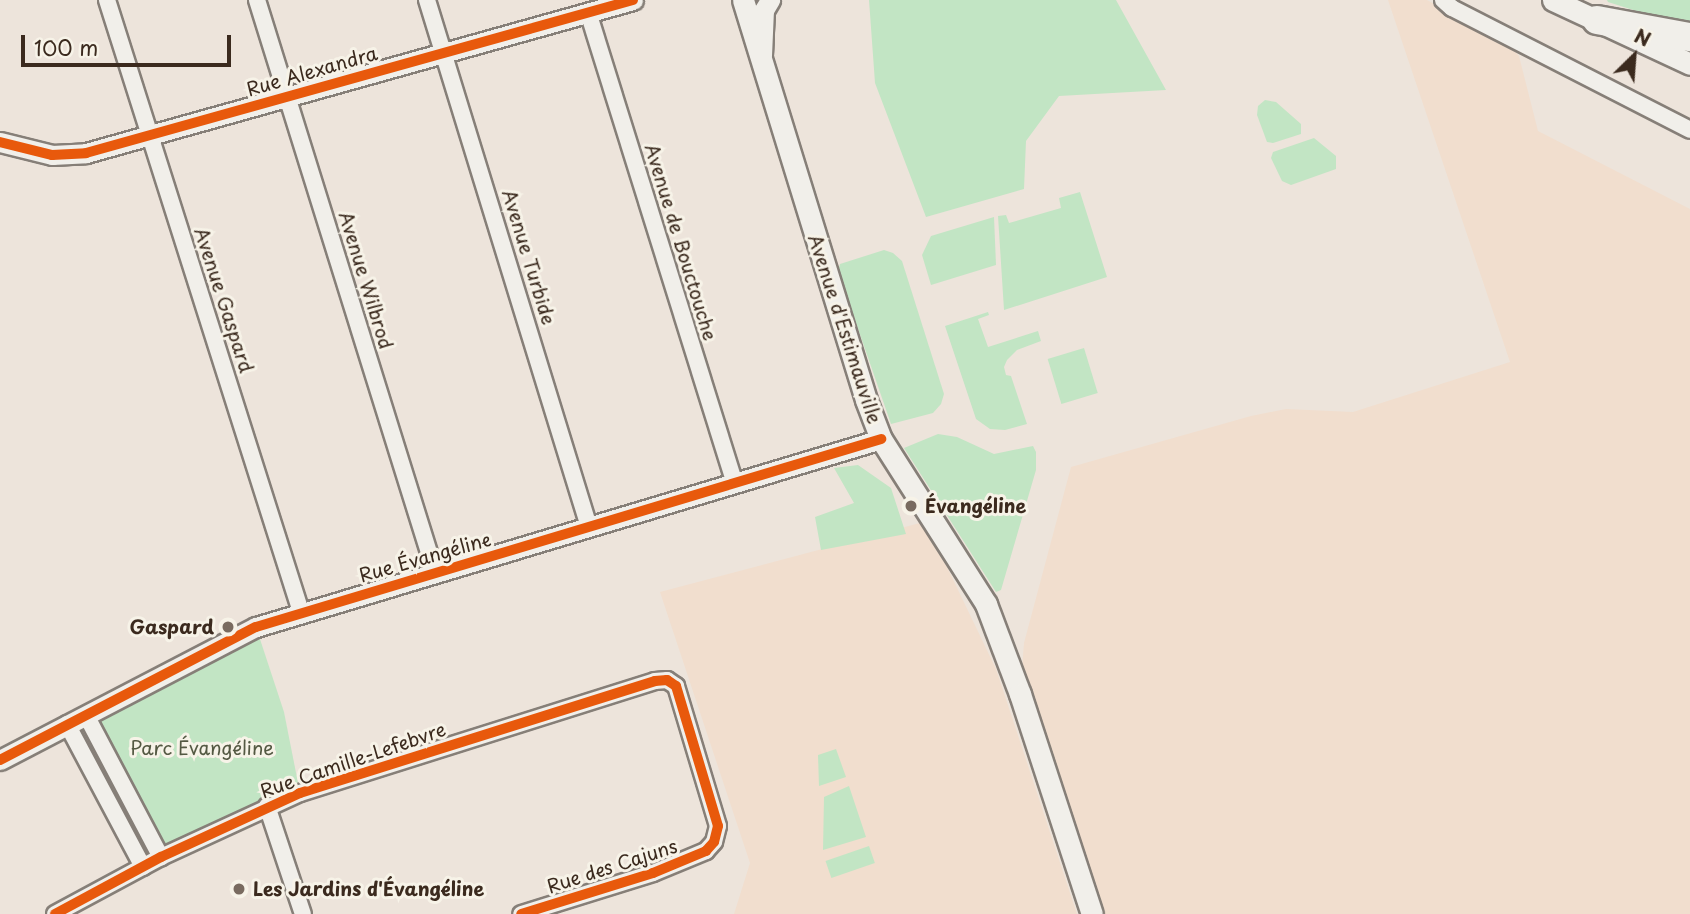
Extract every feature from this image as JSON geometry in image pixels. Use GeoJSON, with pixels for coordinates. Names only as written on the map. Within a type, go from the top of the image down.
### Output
{"type":"FeatureCollection","features":[{"type":"Feature","properties":{"kind":"highway"},"geometry":{"type":"LineString","coordinates":[[1597,20],[1690,37]]}},
{"type":"Feature","properties":{"kind":"main road","name":"Avenue d'Estimauville"},"geometry":{"type":"LineString","coordinates":[[743,0],[866,400],[881,439],[986,604],[1020,694],[1093,914]]}},
{"type":"Feature","properties":{"kind":"main road"},"geometry":{"type":"LineString","coordinates":[[1553,0],[1690,64]]}},
{"type":"Feature","properties":{"kind":"street","name":"Avenue Gaspard"},"geometry":{"type":"LineString","coordinates":[[107,0],[301,612]]}},
{"type":"Feature","properties":{"kind":"street","name":"Avenue Wilbrod"},"geometry":{"type":"LineString","coordinates":[[257,0],[435,572]]}},
{"type":"Feature","properties":{"kind":"street","name":"Avenue Turbide"},"geometry":{"type":"LineString","coordinates":[[427,0],[589,527]]}},
{"type":"Feature","properties":{"kind":"street","name":"Rue Alexandra"},"geometry":{"type":"LineString","coordinates":[[0,142],[52,155],[86,153],[633,0]]}},
{"type":"Feature","properties":{"kind":"street"},"geometry":{"type":"LineString","coordinates":[[762,63],[764,10],[770,0]]}},
{"type":"Feature","properties":{"kind":"street"},"geometry":{"type":"LineString","coordinates":[[1444,0],[1452,8],[1690,130]]}},
{"type":"Feature","properties":{"kind":"street","name":"Avenue de Bouctouche"},"geometry":{"type":"LineString","coordinates":[[588,12],[735,484]]}},
{"type":"Feature","properties":{"kind":"street","name":"Rue Évangéline"},"geometry":{"type":"LineString","coordinates":[[0,760],[157,681],[256,627],[881,439]]}},
{"type":"Feature","properties":{"kind":"street","name":"Rue Camille-Lefebvre"},"geometry":{"type":"LineString","coordinates":[[55,914],[161,857],[267,806],[399,760],[522,725],[655,681],[667,680],[676,686]]}},
{"type":"Feature","properties":{"kind":"street","name":"Rue des Cajuns"},"geometry":{"type":"LineString","coordinates":[[521,914],[653,873],[706,851],[713,842],[718,827],[676,686]]}},
{"type":"Feature","properties":{"kind":"street"},"geometry":{"type":"LineString","coordinates":[[86,715],[161,857]]}},
{"type":"Feature","properties":{"kind":"street"},"geometry":{"type":"LineString","coordinates":[[67,724],[143,867]]}},
{"type":"Feature","properties":{"kind":"street"},"geometry":{"type":"LineString","coordinates":[[267,806],[303,914]]}},
{"type":"Feature","properties":{"kind":"shaded area"},"geometry":{"type":"Polygon","coordinates":[[[1388,0],[1427,0],[1512,48],[1519,56],[1538,131],[1690,209],[1690,914],[1092,914],[1020,694],[1024,643],[1071,467],[1251,416],[1286,409],[1353,412],[1510,362],[1388,0]]]}},
{"type":"Feature","properties":{"kind":"shaded area"},"geometry":{"type":"Polygon","coordinates":[[[920,523],[947,567],[996,669],[1077,914],[734,914],[750,863],[660,592],[920,523]]]}},
{"type":"Feature","properties":{"kind":"green space"},"geometry":{"type":"Polygon","coordinates":[[[869,0],[1116,0],[1166,90],[1059,96],[1026,141],[1024,189],[926,217],[875,83],[869,0]]]}},
{"type":"Feature","properties":{"kind":"green space"},"geometry":{"type":"Polygon","coordinates":[[[1607,0],[1690,0],[1690,28],[1608,2],[1607,0]]]}},
{"type":"Feature","properties":{"kind":"green space"},"geometry":{"type":"Polygon","coordinates":[[[1265,100],[1276,102],[1301,124],[1301,134],[1273,143],[1267,142],[1257,115],[1258,106],[1265,100]]]}},
{"type":"Feature","properties":{"kind":"green space"},"geometry":{"type":"Polygon","coordinates":[[[1314,138],[1336,156],[1336,169],[1291,185],[1282,181],[1271,158],[1273,152],[1314,138]]]}},
{"type":"Feature","properties":{"kind":"green space"},"geometry":{"type":"Polygon","coordinates":[[[1080,192],[1107,277],[1004,310],[998,216],[1006,215],[1009,223],[1061,208],[1059,198],[1080,192]]]}},
{"type":"Feature","properties":{"kind":"green space"},"geometry":{"type":"Polygon","coordinates":[[[994,217],[996,265],[931,285],[922,255],[931,236],[994,217]]]}},
{"type":"Feature","properties":{"kind":"green space"},"geometry":{"type":"Polygon","coordinates":[[[884,250],[893,253],[902,261],[944,394],[941,404],[933,413],[891,424],[838,271],[840,264],[884,250]]]}},
{"type":"Feature","properties":{"kind":"green space"},"geometry":{"type":"Polygon","coordinates":[[[988,312],[989,315],[978,319],[988,347],[1038,331],[1041,341],[1017,350],[1004,367],[1006,375],[1011,376],[1027,424],[1005,430],[990,429],[976,419],[945,326],[988,312]]]}},
{"type":"Feature","properties":{"kind":"green space"},"geometry":{"type":"Polygon","coordinates":[[[1084,348],[1098,393],[1061,404],[1048,359],[1084,348]]]}},
{"type":"Feature","properties":{"kind":"green space"},"geometry":{"type":"Polygon","coordinates":[[[938,434],[957,437],[994,454],[1033,446],[1036,452],[1036,470],[1001,590],[996,592],[904,448],[938,434]]]}},
{"type":"Feature","properties":{"kind":"green space"},"geometry":{"type":"Polygon","coordinates":[[[858,465],[891,488],[906,534],[821,550],[815,517],[854,503],[834,468],[858,465]]]}},
{"type":"Feature","properties":{"kind":"green space","name":"Parc Évangéline"},"geometry":{"type":"Polygon","coordinates":[[[256,627],[284,712],[300,793],[161,857],[86,715],[256,627]]]}},
{"type":"Feature","properties":{"kind":"green space"},"geometry":{"type":"Polygon","coordinates":[[[836,749],[846,777],[819,786],[818,755],[836,749]]]}},
{"type":"Feature","properties":{"kind":"green space"},"geometry":{"type":"Polygon","coordinates":[[[849,786],[866,837],[823,850],[824,797],[849,786]]]}},
{"type":"Feature","properties":{"kind":"green space"},"geometry":{"type":"Polygon","coordinates":[[[869,846],[875,863],[831,878],[826,861],[869,846]]]}},
{"type":"Feature","properties":{"kind":"cycle path"},"geometry":{"type":"LineString","coordinates":[[0,142],[52,155],[86,153],[633,0]]}},
{"type":"Feature","properties":{"kind":"cycle path"},"geometry":{"type":"LineString","coordinates":[[0,760],[256,627],[881,439]]}},
{"type":"Feature","properties":{"kind":"cycle path"},"geometry":{"type":"LineString","coordinates":[[55,914],[161,857],[300,793],[655,681],[667,680],[676,686],[718,826],[714,842],[706,851],[653,873],[521,914]]}},
{"type":"Feature","properties":{"kind":"place","name":"Évangéline"},"geometry":{"type":"Point","coordinates":[911,506]}},
{"type":"Feature","properties":{"kind":"place","name":"Gaspard"},"geometry":{"type":"Point","coordinates":[228,627]}},
{"type":"Feature","properties":{"kind":"place","name":"Les Jardins d'Évangéline"},"geometry":{"type":"Point","coordinates":[239,889]}}]}
